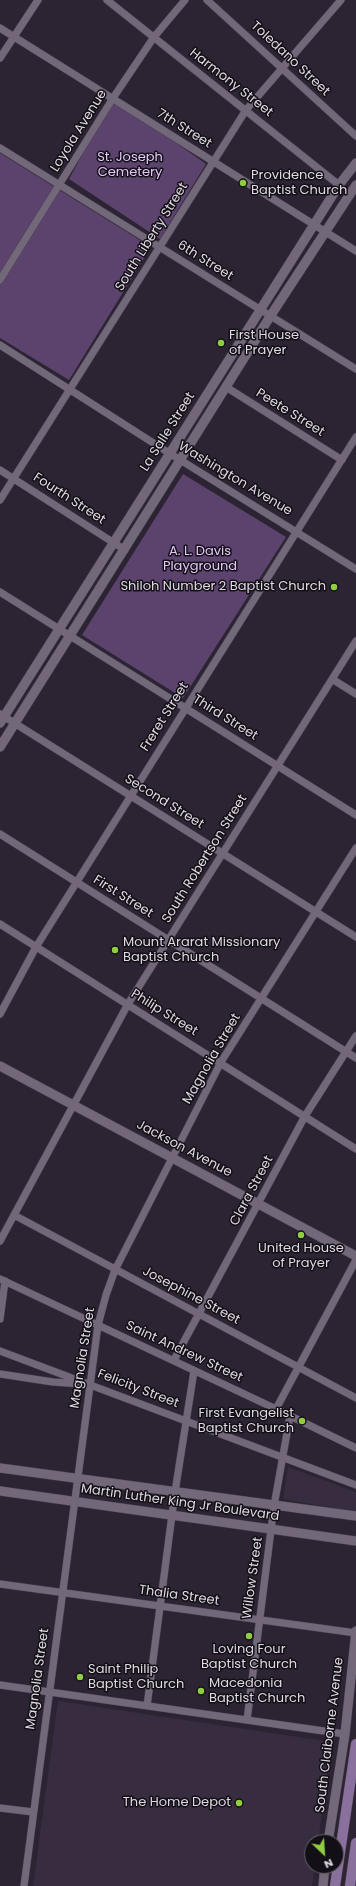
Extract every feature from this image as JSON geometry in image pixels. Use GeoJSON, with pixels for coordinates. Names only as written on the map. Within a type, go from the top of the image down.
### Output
{"type":"FeatureCollection","features":[{"type":"Feature","properties":{"kind":"main road","name":"South Claiborne Avenue"},"geometry":{"type":"LineString","coordinates":[[335,1886],[356,1744]]}},
{"type":"Feature","properties":{"kind":"main road"},"geometry":{"type":"LineString","coordinates":[[350,1886],[356,1843]]}},
{"type":"Feature","properties":{"kind":"street"},"geometry":{"type":"LineString","coordinates":[[0,58],[38,0]]}},
{"type":"Feature","properties":{"kind":"street","name":"Harmony Street"},"geometry":{"type":"LineString","coordinates":[[107,0],[339,185]]}},
{"type":"Feature","properties":{"kind":"street","name":"Loyola Avenue"},"geometry":{"type":"LineString","coordinates":[[0,280],[113,98],[154,37],[185,0]]}},
{"type":"Feature","properties":{"kind":"street","name":"Toledano Street"},"geometry":{"type":"LineString","coordinates":[[207,0],[356,136]]}},
{"type":"Feature","properties":{"kind":"street","name":"South Liberty Street"},"geometry":{"type":"LineString","coordinates":[[0,500],[246,110],[281,67],[341,0]]}},
{"type":"Feature","properties":{"kind":"street","name":"7th Street"},"geometry":{"type":"LineString","coordinates":[[0,28],[356,251]]}},
{"type":"Feature","properties":{"kind":"street","name":"6th Street"},"geometry":{"type":"LineString","coordinates":[[0,148],[356,369]]}},
{"type":"Feature","properties":{"kind":"street","name":"La Salle Street"},"geometry":{"type":"LineString","coordinates":[[1,718],[114,542],[314,224],[339,185],[356,163]]}},
{"type":"Feature","properties":{"kind":"street","name":"La Salle Street"},"geometry":{"type":"LineString","coordinates":[[0,747],[324,231],[356,185]]}},
{"type":"Feature","properties":{"kind":"street","name":"Washington Avenue"},"geometry":{"type":"LineString","coordinates":[[0,345],[181,460],[356,568]]}},
{"type":"Feature","properties":{"kind":"street","name":"Peete Street"},"geometry":{"type":"LineString","coordinates":[[226,387],[342,460]]}},
{"type":"Feature","properties":{"kind":"street","name":"Freret Street"},"geometry":{"type":"LineString","coordinates":[[0,1014],[36,947],[185,707],[356,437]]}},
{"type":"Feature","properties":{"kind":"street","name":"Fourth Street"},"geometry":{"type":"LineString","coordinates":[[0,470],[125,550]]}},
{"type":"Feature","properties":{"kind":"street","name":"Third Street"},"geometry":{"type":"LineString","coordinates":[[0,592],[356,814]]}},
{"type":"Feature","properties":{"kind":"street","name":"South Robertson Street"},"geometry":{"type":"LineString","coordinates":[[0,1241],[72,1104],[128,1004],[356,641]]}},
{"type":"Feature","properties":{"kind":"street"},"geometry":{"type":"LineString","coordinates":[[332,679],[356,694]]}},
{"type":"Feature","properties":{"kind":"street","name":"Second Street"},"geometry":{"type":"LineString","coordinates":[[1,718],[16,723],[130,796],[356,936]]}},
{"type":"Feature","properties":{"kind":"street","name":"First Street"},"geometry":{"type":"LineString","coordinates":[[0,834],[356,1058]]}},
{"type":"Feature","properties":{"kind":"street","name":"Magnolia Street"},"geometry":{"type":"LineString","coordinates":[[24,1886],[98,1325],[106,1295],[115,1270],[221,1062],[356,848]]}},
{"type":"Feature","properties":{"kind":"street","name":"Philip Street"},"geometry":{"type":"LineString","coordinates":[[0,924],[221,1062],[356,1149]]}},
{"type":"Feature","properties":{"kind":"street","name":"Clara Street"},"geometry":{"type":"LineString","coordinates":[[174,1360],[305,1116],[356,1036]]}},
{"type":"Feature","properties":{"kind":"street","name":"Jackson Avenue"},"geometry":{"type":"LineString","coordinates":[[0,1066],[356,1256]]}},
{"type":"Feature","properties":{"kind":"street","name":"Josephine Street"},"geometry":{"type":"LineString","coordinates":[[14,1215],[356,1398]]}},
{"type":"Feature","properties":{"kind":"street"},"geometry":{"type":"LineString","coordinates":[[276,1409],[356,1260]]}},
{"type":"Feature","properties":{"kind":"street"},"geometry":{"type":"LineString","coordinates":[[0,1319],[3,1280]]}},
{"type":"Feature","properties":{"kind":"street","name":"Saint Andrew Street"},"geometry":{"type":"LineString","coordinates":[[3,1280],[174,1360],[356,1448]]}},
{"type":"Feature","properties":{"kind":"street","name":"Felicity Street"},"geometry":{"type":"LineString","coordinates":[[0,1351],[356,1485]]}},
{"type":"Feature","properties":{"kind":"street"},"geometry":{"type":"LineString","coordinates":[[148,1706],[175,1492],[194,1370]]}},
{"type":"Feature","properties":{"kind":"street"},"geometry":{"type":"LineString","coordinates":[[0,1374],[53,1382],[90,1384]]}},
{"type":"Feature","properties":{"kind":"street","name":"Willow Street"},"geometry":{"type":"LineString","coordinates":[[246,1720],[274,1506],[290,1416]]}},
{"type":"Feature","properties":{"kind":"street","name":"Martin Luther King Jr Boulevard"},"geometry":{"type":"LineString","coordinates":[[0,1468],[356,1516]]}},
{"type":"Feature","properties":{"kind":"street","name":"Martin Luther King Jr Boulevard"},"geometry":{"type":"LineString","coordinates":[[0,1492],[172,1516],[272,1528],[356,1541]]}},
{"type":"Feature","properties":{"kind":"street","name":"Thalia Street"},"geometry":{"type":"LineString","coordinates":[[0,1584],[356,1632]]}},
{"type":"Feature","properties":{"kind":"street","name":"South Claiborne Avenue"},"geometry":{"type":"LineString","coordinates":[[329,1834],[345,1734],[356,1632]]}},
{"type":"Feature","properties":{"kind":"street"},"geometry":{"type":"LineString","coordinates":[[0,1685],[345,1734]]}},
{"type":"Feature","properties":{"kind":"street"},"geometry":{"type":"LineString","coordinates":[[0,1808],[33,1812]]}},
{"type":"Feature","properties":{"kind":"street"},"geometry":{"type":"LineString","coordinates":[[323,1886],[324,1874]]}},
{"type":"Feature","properties":{"kind":"shaded area"},"geometry":{"type":"Polygon","coordinates":[[[288,1467],[356,1492],[356,1512],[283,1499],[288,1467]]]}},
{"type":"Feature","properties":{"kind":"shaded area"},"geometry":{"type":"Polygon","coordinates":[[[58,1701],[332,1742],[319,1834],[304,1834],[304,1874],[314,1874],[312,1886],[33,1886],[58,1701]]]}},
{"type":"Feature","properties":{"kind":"green space","name":"St. Joseph Cemetery"},"geometry":{"type":"Polygon","coordinates":[[[113,98],[206,164],[160,239],[69,179],[113,98]]]}},
{"type":"Feature","properties":{"kind":"green space"},"geometry":{"type":"Polygon","coordinates":[[[0,153],[151,247],[69,380],[0,338],[0,153]]]}},
{"type":"Feature","properties":{"kind":"green space","name":"A. L. Davis Playground"},"geometry":{"type":"Polygon","coordinates":[[[183,474],[286,537],[183,698],[82,635],[183,474]]]}},
{"type":"Feature","properties":{"kind":"place","name":"Providence Baptist Church"},"geometry":{"type":"Point","coordinates":[243,183]}},
{"type":"Feature","properties":{"kind":"place","name":"First House of Prayer"},"geometry":{"type":"Point","coordinates":[221,343]}},
{"type":"Feature","properties":{"kind":"place","name":"Shiloh Number 2 Baptist Church"},"geometry":{"type":"Point","coordinates":[334,587]}},
{"type":"Feature","properties":{"kind":"place","name":"Mount Ararat Missionary Baptist Church"},"geometry":{"type":"Point","coordinates":[115,950]}},
{"type":"Feature","properties":{"kind":"place","name":"United House of Prayer"},"geometry":{"type":"Point","coordinates":[301,1235]}},
{"type":"Feature","properties":{"kind":"place","name":"First Evangelist Baptist Church"},"geometry":{"type":"Point","coordinates":[302,1421]}},
{"type":"Feature","properties":{"kind":"place","name":"Loving Four Baptist Church"},"geometry":{"type":"Point","coordinates":[249,1636]}},
{"type":"Feature","properties":{"kind":"place","name":"Saint Philip Baptist Church"},"geometry":{"type":"Point","coordinates":[80,1677]}},
{"type":"Feature","properties":{"kind":"place","name":"Macedonia Baptist Church"},"geometry":{"type":"Point","coordinates":[201,1691]}},
{"type":"Feature","properties":{"kind":"place","name":"The Home Depot"},"geometry":{"type":"Point","coordinates":[239,1803]}}]}
